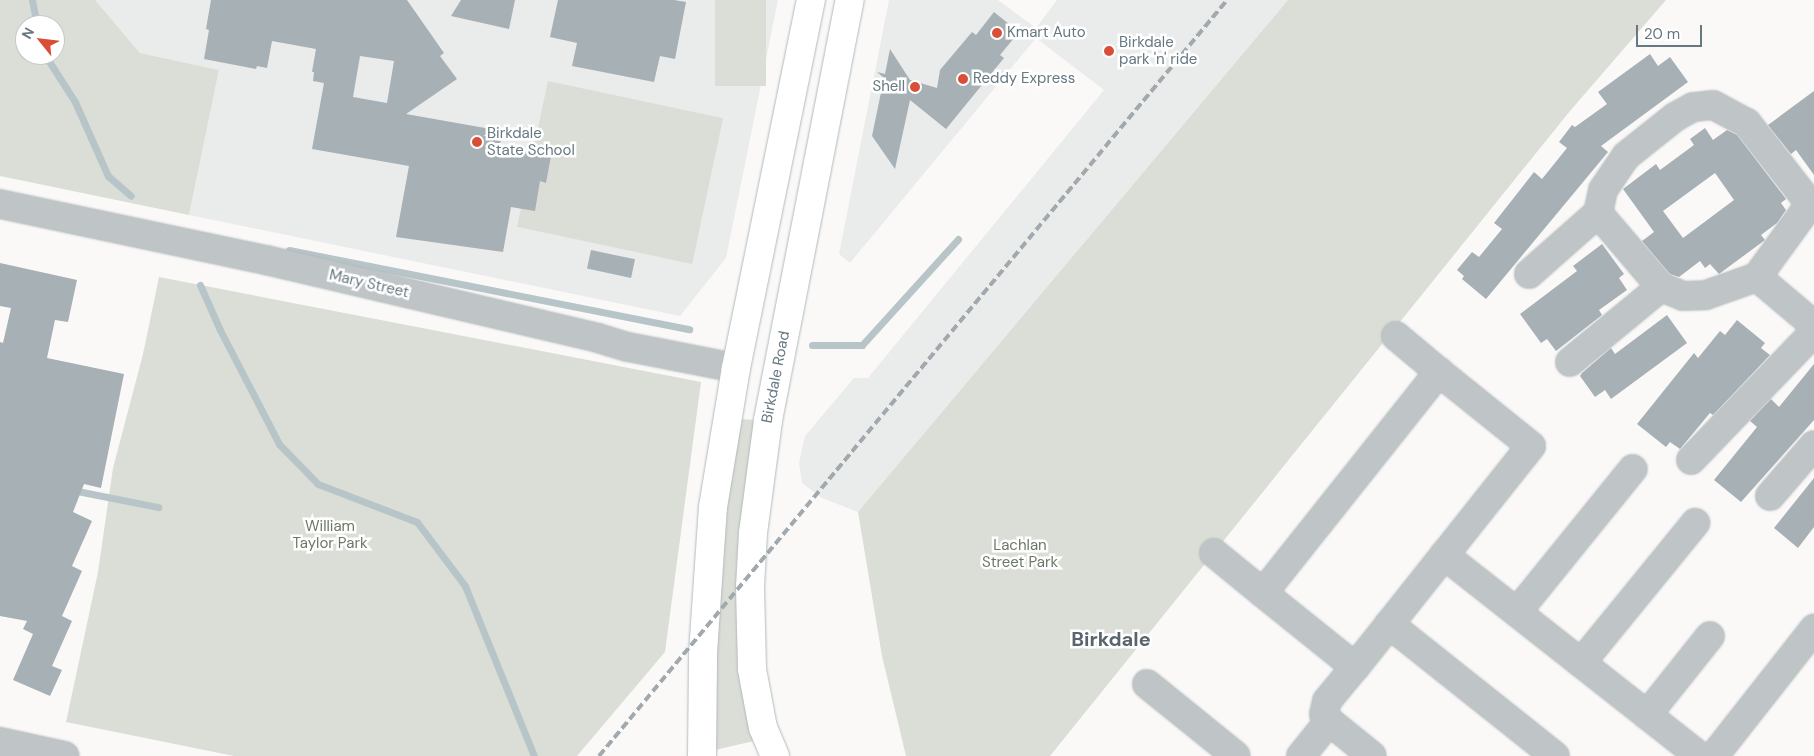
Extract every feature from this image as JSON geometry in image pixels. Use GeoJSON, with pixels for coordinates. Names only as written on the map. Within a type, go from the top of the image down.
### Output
{"type":"FeatureCollection","features":[{"type":"Feature","properties":{"kind":"main road"},"geometry":{"type":"LineString","coordinates":[[702,756],[707,570],[715,498],[736,368],[811,0]]}},
{"type":"Feature","properties":{"kind":"main road","name":"Birkdale Road"},"geometry":{"type":"LineString","coordinates":[[775,756],[763,728],[752,669],[750,586],[753,533],[768,420],[850,0]]}},
{"type":"Feature","properties":{"kind":"street"},"geometry":{"type":"LineString","coordinates":[[1529,274],[1598,213],[1603,190],[1626,156],[1675,117],[1693,107],[1713,105],[1747,123],[1812,203],[1757,277],[1706,295],[1683,296],[1661,287],[1598,213]]}},
{"type":"Feature","properties":{"kind":"street","name":"Mary Street"},"geometry":{"type":"LineString","coordinates":[[0,204],[266,260],[598,338],[628,347],[736,368]]}},
{"type":"Feature","properties":{"kind":"street"},"geometry":{"type":"LineString","coordinates":[[1757,277],[1814,326]]}},
{"type":"Feature","properties":{"kind":"street"},"geometry":{"type":"LineString","coordinates":[[1570,362],[1661,287]]}},
{"type":"Feature","properties":{"kind":"street"},"geometry":{"type":"LineString","coordinates":[[1691,460],[1814,332]]}},
{"type":"Feature","properties":{"kind":"street"},"geometry":{"type":"LineString","coordinates":[[1372,756],[1328,721],[1324,714],[1327,701],[1531,446],[1396,336]]}},
{"type":"Feature","properties":{"kind":"street"},"geometry":{"type":"LineString","coordinates":[[1263,593],[1439,372]]}},
{"type":"Feature","properties":{"kind":"street"},"geometry":{"type":"LineString","coordinates":[[1770,496],[1814,445]]}},
{"type":"Feature","properties":{"kind":"street"},"geometry":{"type":"LineString","coordinates":[[1517,612],[1633,469]]}},
{"type":"Feature","properties":{"kind":"street"},"geometry":{"type":"LineString","coordinates":[[1581,663],[1695,523]]}},
{"type":"Feature","properties":{"kind":"street"},"geometry":{"type":"LineString","coordinates":[[1214,553],[1355,667]]}},
{"type":"Feature","properties":{"kind":"street"},"geometry":{"type":"LineString","coordinates":[[1444,555],[1699,756]]}},
{"type":"Feature","properties":{"kind":"street"},"geometry":{"type":"LineString","coordinates":[[1389,624],[1555,756]]}},
{"type":"Feature","properties":{"kind":"street"},"geometry":{"type":"LineString","coordinates":[[1714,756],[1814,629]]}},
{"type":"Feature","properties":{"kind":"street"},"geometry":{"type":"LineString","coordinates":[[1647,715],[1710,636]]}},
{"type":"Feature","properties":{"kind":"street"},"geometry":{"type":"LineString","coordinates":[[1147,684],[1236,756]]}},
{"type":"Feature","properties":{"kind":"street"},"geometry":{"type":"LineString","coordinates":[[1301,756],[1328,721]]}},
{"type":"Feature","properties":{"kind":"street"},"geometry":{"type":"LineString","coordinates":[[0,742],[64,756]]}},
{"type":"Feature","properties":{"kind":"shaded area","name":"Birkdale State School"},"geometry":{"type":"Polygon","coordinates":[[[95,0],[778,0],[726,258],[680,316],[189,215],[219,70],[140,53],[95,0]]]}},
{"type":"Feature","properties":{"kind":"shaded area"},"geometry":{"type":"Polygon","coordinates":[[[889,0],[998,0],[1036,28],[1057,0],[1288,0],[858,512],[822,498],[802,483],[799,463],[805,436],[854,378],[868,378],[1104,90],[1036,38],[850,263],[839,254],[889,0]]]}},
{"type":"Feature","properties":{"kind":"green space"},"geometry":{"type":"Polygon","coordinates":[[[0,0],[95,0],[140,53],[219,70],[189,215],[0,176],[0,0]]]}},
{"type":"Feature","properties":{"kind":"green space"},"geometry":{"type":"Polygon","coordinates":[[[715,0],[766,0],[766,86],[715,86],[715,0]]]}},
{"type":"Feature","properties":{"kind":"green space","name":"Lachlan Street Park"},"geometry":{"type":"Polygon","coordinates":[[[1288,0],[1666,0],[1570,111],[1050,756],[906,756],[882,656],[858,512],[1288,0]]]}},
{"type":"Feature","properties":{"kind":"green space"},"geometry":{"type":"Polygon","coordinates":[[[548,81],[723,118],[692,264],[517,227],[548,81]]]}},
{"type":"Feature","properties":{"kind":"green space","name":"William Taylor Park"},"geometry":{"type":"Polygon","coordinates":[[[159,277],[701,382],[665,652],[577,756],[234,756],[66,722],[98,572],[113,468],[143,354],[159,277]]]}},
{"type":"Feature","properties":{"kind":"green space"},"geometry":{"type":"Polygon","coordinates":[[[740,419],[754,420],[741,525],[754,741],[715,750],[717,635],[725,521],[740,419]]]}},
{"type":"Feature","properties":{"kind":"building"},"geometry":{"type":"Polygon","coordinates":[[[211,0],[407,0],[444,53],[440,56],[457,79],[406,114],[502,131],[500,146],[551,156],[546,183],[540,181],[535,211],[511,207],[503,252],[396,237],[409,166],[312,149],[324,83],[313,81],[314,72],[312,72],[316,49],[272,41],[267,68],[257,66],[256,69],[204,59],[209,30],[206,29],[211,0]],[[360,56],[353,97],[387,103],[394,61],[360,56]]]}},
{"type":"Feature","properties":{"kind":"building"},"geometry":{"type":"Polygon","coordinates":[[[461,0],[515,0],[509,29],[451,16],[461,0]]]}},
{"type":"Feature","properties":{"kind":"building"},"geometry":{"type":"Polygon","coordinates":[[[558,0],[674,0],[686,2],[675,59],[660,56],[654,82],[572,66],[577,43],[550,37],[558,0]]]}},
{"type":"Feature","properties":{"kind":"building"},"geometry":{"type":"Polygon","coordinates":[[[994,12],[1019,32],[1000,55],[1004,58],[946,129],[910,100],[895,169],[872,136],[884,78],[877,72],[885,74],[890,49],[910,80],[937,88],[940,70],[972,32],[976,35],[994,12]]]}},
{"type":"Feature","properties":{"kind":"building"},"geometry":{"type":"Polygon","coordinates":[[[1650,54],[1658,66],[1670,57],[1688,82],[1601,146],[1608,152],[1486,299],[1462,279],[1464,276],[1457,270],[1472,252],[1479,257],[1502,229],[1494,223],[1534,172],[1542,179],[1567,148],[1559,142],[1572,125],[1575,127],[1607,104],[1598,92],[1650,54]]]}},
{"type":"Feature","properties":{"kind":"building"},"geometry":{"type":"Polygon","coordinates":[[[1814,91],[1814,175],[1796,150],[1791,154],[1768,125],[1814,91]]]}},
{"type":"Feature","properties":{"kind":"building"},"geometry":{"type":"Polygon","coordinates":[[[1705,128],[1713,140],[1727,130],[1737,135],[1786,199],[1781,203],[1786,210],[1777,223],[1761,235],[1765,240],[1719,274],[1710,264],[1705,268],[1700,261],[1679,277],[1670,274],[1642,241],[1654,232],[1623,189],[1656,164],[1660,170],[1694,145],[1690,139],[1705,128]],[[1715,173],[1663,211],[1683,238],[1734,200],[1715,173]]]}},
{"type":"Feature","properties":{"kind":"building"},"geometry":{"type":"Polygon","coordinates":[[[1602,244],[1624,274],[1619,278],[1627,290],[1599,310],[1602,315],[1556,351],[1547,339],[1541,343],[1520,314],[1577,271],[1573,266],[1602,244]]]}},
{"type":"Feature","properties":{"kind":"building"},"geometry":{"type":"Polygon","coordinates":[[[591,250],[635,259],[631,278],[587,269],[591,250]]]}},
{"type":"Feature","properties":{"kind":"building"},"geometry":{"type":"Polygon","coordinates":[[[0,263],[77,280],[68,322],[55,320],[47,358],[124,374],[101,488],[84,484],[73,512],[92,521],[72,566],[82,571],[62,616],[72,621],[52,666],[62,670],[50,696],[13,680],[33,634],[23,629],[27,621],[0,616],[0,342],[3,343],[11,308],[0,306],[0,263]]]}},
{"type":"Feature","properties":{"kind":"building"},"geometry":{"type":"Polygon","coordinates":[[[1667,315],[1687,343],[1611,399],[1605,390],[1595,397],[1580,376],[1582,373],[1611,348],[1615,354],[1667,315]]]}},
{"type":"Feature","properties":{"kind":"building"},"geometry":{"type":"Polygon","coordinates":[[[1737,320],[1765,343],[1761,348],[1770,355],[1713,415],[1710,413],[1680,449],[1670,442],[1666,447],[1637,424],[1694,353],[1698,358],[1720,331],[1725,335],[1737,320]]]}},
{"type":"Feature","properties":{"kind":"building"},"geometry":{"type":"Polygon","coordinates":[[[1814,364],[1814,420],[1741,502],[1714,480],[1757,427],[1750,421],[1771,399],[1779,407],[1814,364]]]}},
{"type":"Feature","properties":{"kind":"building"},"geometry":{"type":"Polygon","coordinates":[[[1814,478],[1814,527],[1798,548],[1774,528],[1814,478]]]}},
{"type":"Feature","properties":{"kind":"waterway"},"geometry":{"type":"LineString","coordinates":[[32,0],[35,15]]}},
{"type":"Feature","properties":{"kind":"waterway"},"geometry":{"type":"LineString","coordinates":[[51,65],[75,102],[108,176],[131,196]]}},
{"type":"Feature","properties":{"kind":"waterway"},"geometry":{"type":"LineString","coordinates":[[812,345],[862,345],[958,239]]}},
{"type":"Feature","properties":{"kind":"waterway"},"geometry":{"type":"LineString","coordinates":[[289,250],[689,329]]}},
{"type":"Feature","properties":{"kind":"waterway"},"geometry":{"type":"LineString","coordinates":[[200,285],[220,330],[279,444],[318,484],[417,522],[465,586],[534,756]]}},
{"type":"Feature","properties":{"kind":"waterway"},"geometry":{"type":"LineString","coordinates":[[72,490],[158,507]]}},
{"type":"Feature","properties":{"kind":"railway"},"geometry":{"type":"LineString","coordinates":[[599,756],[1227,0]]}},
{"type":"Feature","properties":{"kind":"place","name":"Kmart Auto"},"geometry":{"type":"Point","coordinates":[997,33]}},
{"type":"Feature","properties":{"kind":"place","name":"Birkdale park 'n' ride"},"geometry":{"type":"Point","coordinates":[1109,51]}},
{"type":"Feature","properties":{"kind":"place","name":"Reddy Express"},"geometry":{"type":"Point","coordinates":[963,79]}},
{"type":"Feature","properties":{"kind":"place","name":"Shell"},"geometry":{"type":"Point","coordinates":[915,87]}},
{"type":"Feature","properties":{"kind":"place","name":"Birkdale State School"},"geometry":{"type":"Point","coordinates":[477,142]}},
{"type":"Feature","properties":{"kind":"district","name":"Birkdale"},"geometry":{"type":"Point","coordinates":[1111,639]}}]}
